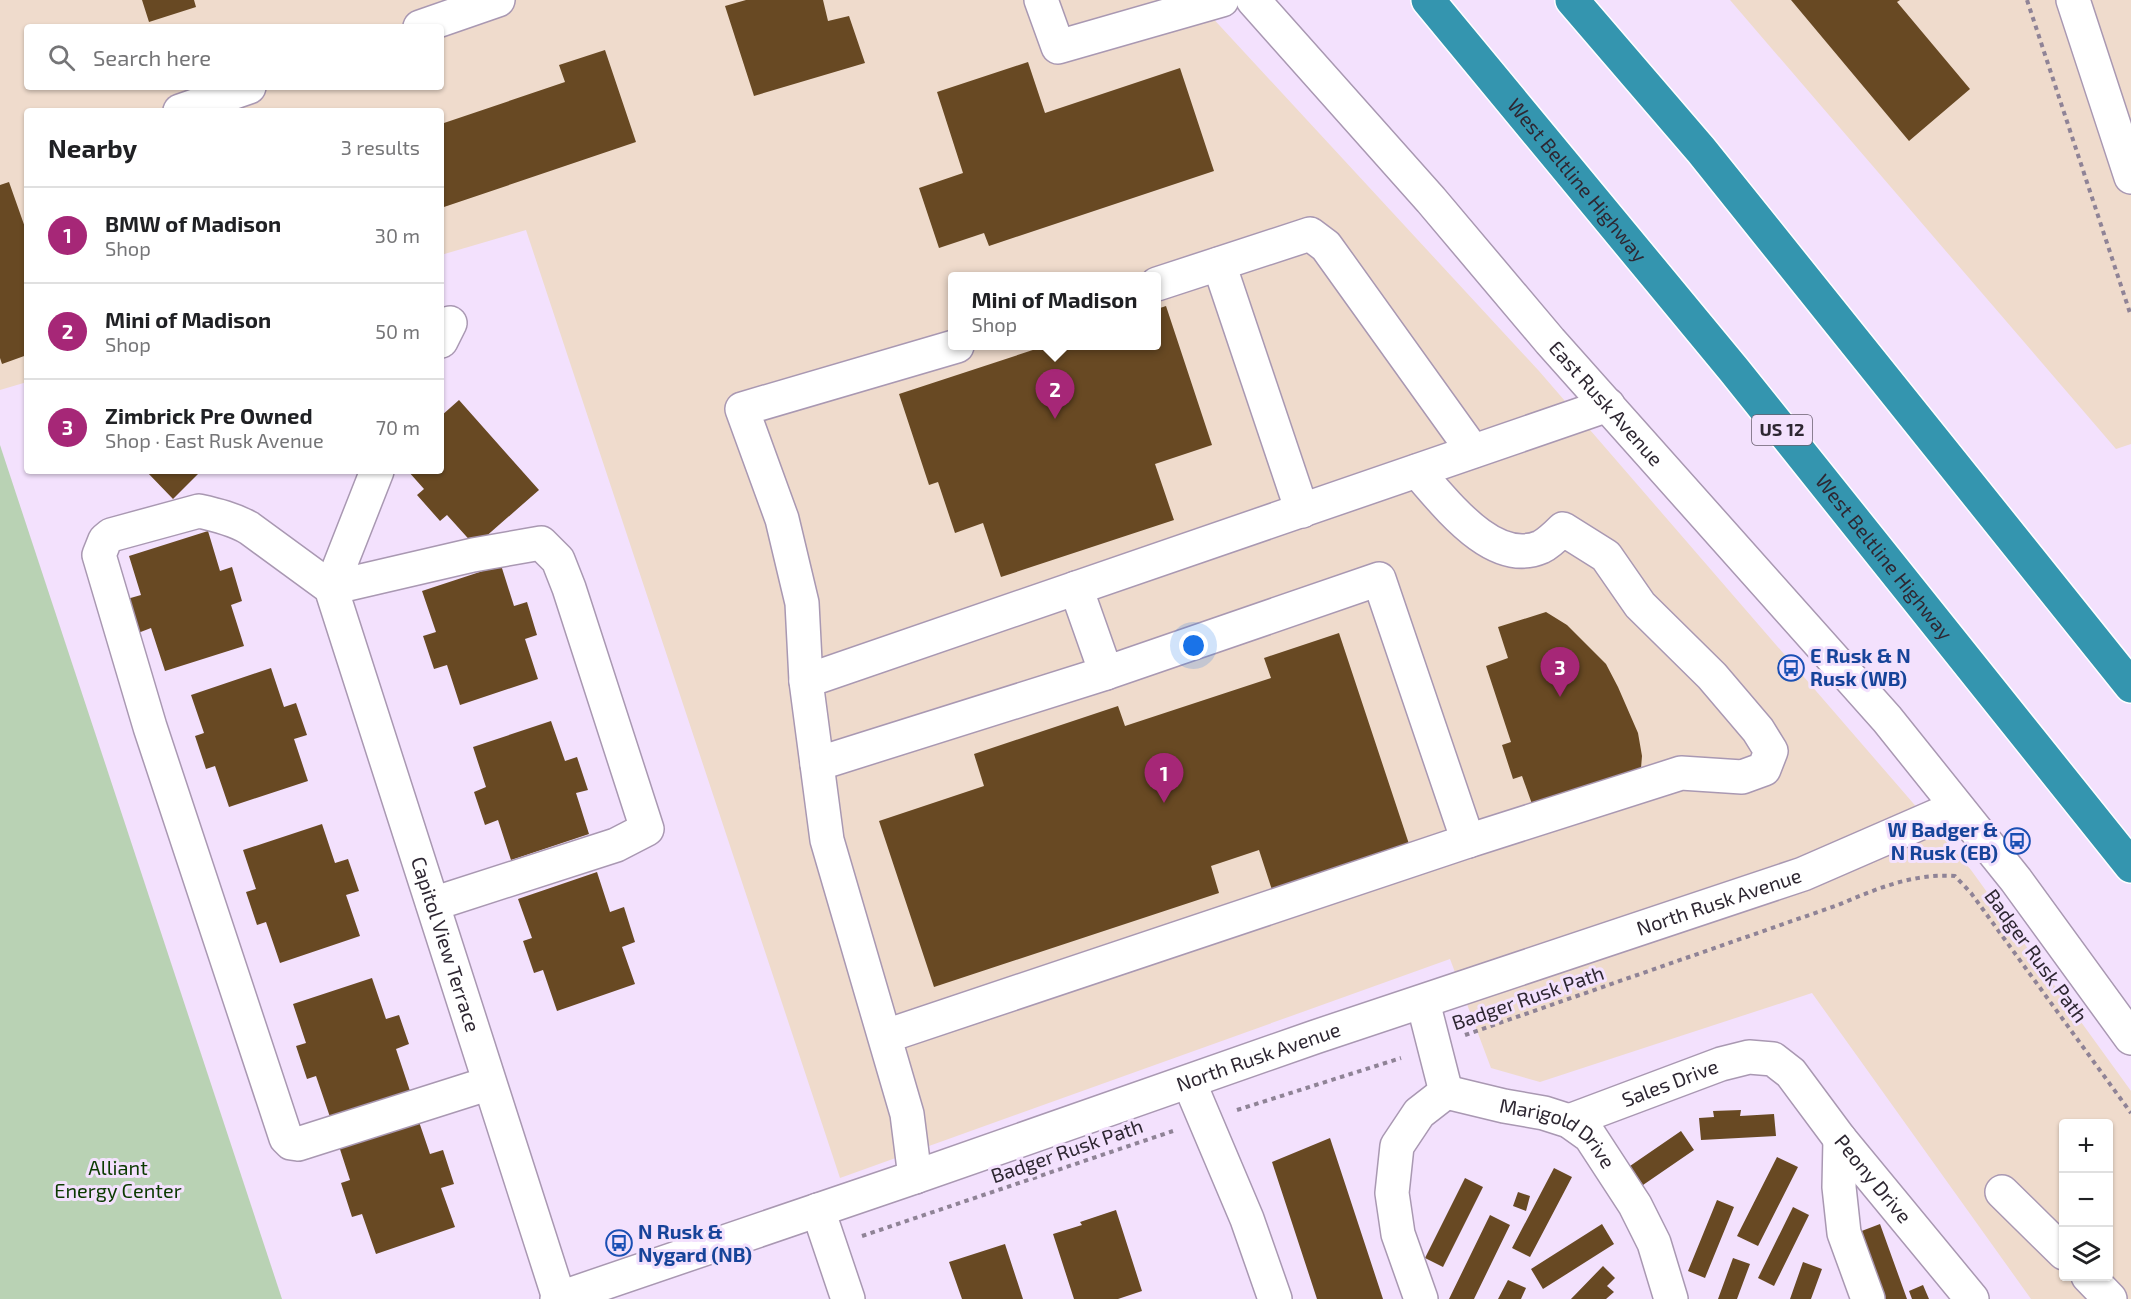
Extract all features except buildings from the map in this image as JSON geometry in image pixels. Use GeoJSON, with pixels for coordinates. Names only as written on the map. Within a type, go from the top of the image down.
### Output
{"type":"FeatureCollection","features":[{"type":"Feature","properties":{"kind":"highway","name":"West Beltline Highway"},"geometry":{"type":"LineString","coordinates":[[1428,0],[1734,370],[2131,866]]}},
{"type":"Feature","properties":{"kind":"highway"},"geometry":{"type":"LineString","coordinates":[[1572,0],[1701,150],[2131,686]]}},
{"type":"Feature","properties":{"kind":"highway"},"geometry":{"type":"LineString","coordinates":[[1594,0],[1701,150]]}},
{"type":"Feature","properties":{"kind":"street"},"geometry":{"type":"LineString","coordinates":[[429,24],[498,0]]}},
{"type":"Feature","properties":{"kind":"street"},"geometry":{"type":"LineString","coordinates":[[1041,0],[1058,47],[1222,0]]}},
{"type":"Feature","properties":{"kind":"street","name":"East Rusk Avenue"},"geometry":{"type":"LineString","coordinates":[[1253,0],[1431,200],[1550,340],[1887,718],[2016,880],[2131,1038]]}},
{"type":"Feature","properties":{"kind":"street"},"geometry":{"type":"LineString","coordinates":[[2073,0],[2120,105],[2131,177]]}},
{"type":"Feature","properties":{"kind":"street"},"geometry":{"type":"LineString","coordinates":[[189,108],[240,90]]}},
{"type":"Feature","properties":{"kind":"street"},"geometry":{"type":"LineString","coordinates":[[1161,283],[1311,234],[1326,246],[1473,451]]}},
{"type":"Feature","properties":{"kind":"street"},"geometry":{"type":"LineString","coordinates":[[1219,264],[1302,510]]}},
{"type":"Feature","properties":{"kind":"street"},"geometry":{"type":"LineString","coordinates":[[915,1177],[907,1114],[827,840],[806,681],[802,603],[782,519],[742,409],[948,348]]}},
{"type":"Feature","properties":{"kind":"street"},"geometry":{"type":"LineString","coordinates":[[806,681],[1608,405]]}},
{"type":"Feature","properties":{"kind":"street"},"geometry":{"type":"LineString","coordinates":[[886,1036],[1468,841],[1681,773],[1742,777],[1764,769],[1771,751],[1758,730],[1712,676],[1640,605],[1606,556],[1563,530],[1541,547],[1515,552],[1484,540],[1417,471]]}},
{"type":"Feature","properties":{"kind":"street"},"geometry":{"type":"LineString","coordinates":[[332,588],[376,474]]}},
{"type":"Feature","properties":{"kind":"street"},"geometry":{"type":"LineString","coordinates":[[433,904],[616,845],[647,829],[558,560],[542,543],[473,555],[332,588],[249,528],[235,520],[199,511],[111,535],[105,540],[99,555],[150,727],[286,1138],[291,1143],[298,1144],[490,1083]]}},
{"type":"Feature","properties":{"kind":"street"},"geometry":{"type":"LineString","coordinates":[[817,764],[1106,673],[1379,579],[1468,841]]}},
{"type":"Feature","properties":{"kind":"street","name":"Capitol View Terrace"},"geometry":{"type":"LineString","coordinates":[[332,588],[558,1299]]}},
{"type":"Feature","properties":{"kind":"street"},"geometry":{"type":"LineString","coordinates":[[1076,588],[1106,673]]}},
{"type":"Feature","properties":{"kind":"street","name":"North Rusk Avenue"},"geometry":{"type":"LineString","coordinates":[[558,1299],[1316,1037],[1803,874],[1958,807]]}},
{"type":"Feature","properties":{"kind":"street"},"geometry":{"type":"LineString","coordinates":[[1421,1299],[1398,1234],[1392,1193],[1397,1146],[1419,1113],[1446,1092],[1423,1002]]}},
{"type":"Feature","properties":{"kind":"street","name":"Sales Drive"},"geometry":{"type":"LineString","coordinates":[[1569,1121],[1721,1064],[1749,1057],[1773,1059]]}},
{"type":"Feature","properties":{"kind":"street","name":"Peony Drive"},"geometry":{"type":"LineString","coordinates":[[1773,1059],[1791,1073],[1840,1139],[1972,1299]]}},
{"type":"Feature","properties":{"kind":"street"},"geometry":{"type":"LineString","coordinates":[[1189,1082],[1247,1219],[1275,1299]]}},
{"type":"Feature","properties":{"kind":"street","name":"Marigold Drive"},"geometry":{"type":"LineString","coordinates":[[1446,1092],[1544,1113],[1569,1121],[1590,1136],[1635,1205],[1654,1243],[1671,1299]]}},
{"type":"Feature","properties":{"kind":"street"},"geometry":{"type":"LineString","coordinates":[[1840,1139],[1839,1188],[1844,1233],[1868,1299]]}},
{"type":"Feature","properties":{"kind":"street"},"geometry":{"type":"LineString","coordinates":[[2002,1192],[2059,1247]]}},
{"type":"Feature","properties":{"kind":"street"},"geometry":{"type":"LineString","coordinates":[[819,1210],[848,1299]]}},
{"type":"Feature","properties":{"kind":"street"},"geometry":{"type":"LineString","coordinates":[[2093,1281],[2110,1299]]}},
{"type":"Feature","properties":{"kind":"path"},"geometry":{"type":"LineString","coordinates":[[2026,0],[2131,316]]}},
{"type":"Feature","properties":{"kind":"path","name":"Badger Rusk Path"},"geometry":{"type":"LineString","coordinates":[[830,1246],[1205,1120],[1435,1047],[1838,905],[1876,889],[1916,877],[1935,875],[1955,876],[1971,892],[2131,1113]]}},
{"type":"Feature","properties":{"kind":"shaded area"},"geometry":{"type":"Polygon","coordinates":[[[0,0],[1196,0],[1539,371],[1971,870],[2131,1091],[2131,1299],[2031,1299],[1812,993],[1540,1082],[1491,1068],[1450,959],[840,1178],[526,230],[444,254],[444,108],[24,108],[24,383],[0,390],[0,0]]]}},
{"type":"Feature","properties":{"kind":"shaded area"},"geometry":{"type":"Polygon","coordinates":[[[1730,0],[2131,0],[2131,444],[2116,449],[1730,0]]]}},
{"type":"Feature","properties":{"kind":"green space","name":"Alliant Energy Center"},"geometry":{"type":"Polygon","coordinates":[[[0,445],[282,1299],[0,1299],[0,445]]]}},
{"type":"Feature","properties":{"kind":"place","name":"Mini of Madison"},"geometry":{"type":"Point","coordinates":[1055,419]}},
{"type":"Feature","properties":{"kind":"place","name":"E Rusk & N Rusk (WB)"},"geometry":{"type":"Point","coordinates":[1791,668]}},
{"type":"Feature","properties":{"kind":"place","name":"Zimbrick Pre Owned"},"geometry":{"type":"Point","coordinates":[1560,697]}},
{"type":"Feature","properties":{"kind":"place","name":"BMW of Madison"},"geometry":{"type":"Point","coordinates":[1164,803]}},
{"type":"Feature","properties":{"kind":"place","name":"W Badger & N Rusk (EB)"},"geometry":{"type":"Point","coordinates":[2017,841]}},
{"type":"Feature","properties":{"kind":"place","name":"N Rusk & Nygard (NB)"},"geometry":{"type":"Point","coordinates":[619,1243]}}]}
